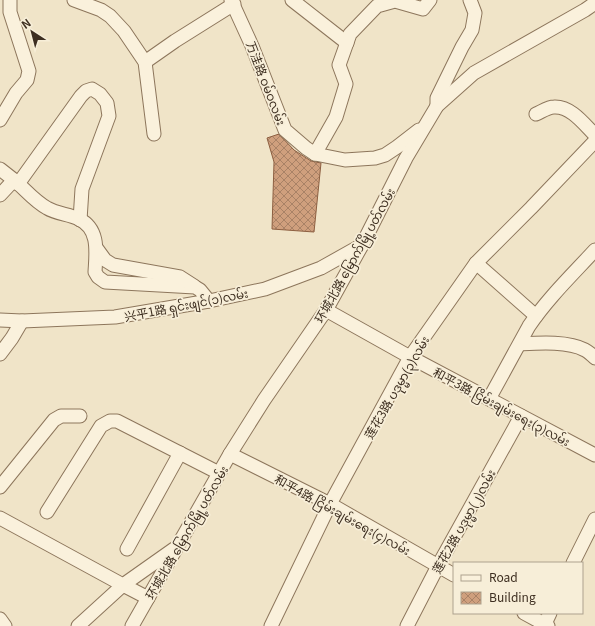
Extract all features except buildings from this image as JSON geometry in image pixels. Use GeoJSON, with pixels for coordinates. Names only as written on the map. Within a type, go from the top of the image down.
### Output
{"type":"FeatureCollection","features":[{"type":"Feature","properties":{"kind":"street"},"geometry":{"type":"LineString","coordinates":[[0,120],[16,93],[27,80],[29,71],[10,12],[10,0]]}},
{"type":"Feature","properties":{"kind":"street"},"geometry":{"type":"LineString","coordinates":[[74,0],[101,10],[110,16],[124,31],[145,62],[154,134]]}},
{"type":"Feature","properties":{"kind":"street"},"geometry":{"type":"LineString","coordinates":[[292,0],[347,43]]}},
{"type":"Feature","properties":{"kind":"street"},"geometry":{"type":"LineString","coordinates":[[316,154],[336,117],[346,84],[339,65],[350,34],[377,6],[395,1],[423,9],[430,0]]}},
{"type":"Feature","properties":{"kind":"street"},"geometry":{"type":"LineString","coordinates":[[437,106],[437,98],[472,30],[475,13],[470,0]]}},
{"type":"Feature","properties":{"kind":"street"},"geometry":{"type":"LineString","coordinates":[[145,62],[233,2]]}},
{"type":"Feature","properties":{"kind":"street","name":"万洼路 ဝမ်ဝလမ်း"},"geometry":{"type":"LineString","coordinates":[[233,2],[285,130],[293,139],[316,154],[344,160],[375,158],[385,155],[425,126]]}},
{"type":"Feature","properties":{"kind":"street","name":"环城北路 မြောက်မြို့ပတ်လမ်း"},"geometry":{"type":"LineString","coordinates":[[132,626],[230,454],[264,400],[326,310],[362,245],[406,158],[437,106],[474,73],[585,10],[595,2]]}},
{"type":"Feature","properties":{"kind":"street"},"geometry":{"type":"LineString","coordinates":[[0,195],[16,182],[81,96],[86,91],[92,89],[100,94],[107,103],[109,116],[82,189],[80,220]]}},
{"type":"Feature","properties":{"kind":"street"},"geometry":{"type":"LineString","coordinates":[[536,114],[553,106],[564,108],[574,114],[595,136]]}},
{"type":"Feature","properties":{"kind":"street","name":"莲花3路 ပဒုမ္မာ(၃)လမ်း"},"geometry":{"type":"LineString","coordinates":[[271,626],[330,504],[410,357],[476,263],[595,141]]}},
{"type":"Feature","properties":{"kind":"street"},"geometry":{"type":"LineString","coordinates":[[0,170],[47,208],[80,220],[92,230],[97,249],[95,272],[98,277],[106,282],[195,287]]}},
{"type":"Feature","properties":{"kind":"street","name":"兴平1路 ရှင်းဖျင်(၁)လမ်း"},"geometry":{"type":"LineString","coordinates":[[0,320],[22,321],[115,317],[209,301],[265,289],[321,268],[362,245]]}},
{"type":"Feature","properties":{"kind":"street"},"geometry":{"type":"LineString","coordinates":[[97,249],[105,260],[113,265],[180,277],[200,290],[209,301]]}},
{"type":"Feature","properties":{"kind":"street"},"geometry":{"type":"LineString","coordinates":[[489,399],[536,316],[560,287],[595,250]]}},
{"type":"Feature","properties":{"kind":"street"},"geometry":{"type":"LineString","coordinates":[[476,263],[536,316]]}},
{"type":"Feature","properties":{"kind":"street","name":"和平3路 ငြိမ်းချမ်းရေး(၃)လမ်း"},"geometry":{"type":"LineString","coordinates":[[326,310],[410,357],[595,455]]}},
{"type":"Feature","properties":{"kind":"street"},"geometry":{"type":"LineString","coordinates":[[0,354],[22,321]]}},
{"type":"Feature","properties":{"kind":"street"},"geometry":{"type":"LineString","coordinates":[[520,344],[543,343],[568,345],[584,350],[595,358]]}},
{"type":"Feature","properties":{"kind":"street"},"geometry":{"type":"LineString","coordinates":[[0,487],[54,420],[61,416],[80,416]]}},
{"type":"Feature","properties":{"kind":"street","name":"莲花2路 ပဒုမ္မာ(၂)လမ်း"},"geometry":{"type":"LineString","coordinates":[[407,626],[438,566],[521,416]]}},
{"type":"Feature","properties":{"kind":"street"},"geometry":{"type":"LineString","coordinates":[[48,512],[101,426],[110,421],[118,421],[220,473]]}},
{"type":"Feature","properties":{"kind":"street"},"geometry":{"type":"LineString","coordinates":[[127,549],[180,453]]}},
{"type":"Feature","properties":{"kind":"street","name":"和平4路 ငြိမ်းချမ်းရေး(၄)လမ်း"},"geometry":{"type":"LineString","coordinates":[[230,454],[330,504],[453,574]]}},
{"type":"Feature","properties":{"kind":"street"},"geometry":{"type":"LineString","coordinates":[[0,518],[148,598]]}},
{"type":"Feature","properties":{"kind":"street"},"geometry":{"type":"LineString","coordinates":[[574,562],[595,519]]}},
{"type":"Feature","properties":{"kind":"street"},"geometry":{"type":"LineString","coordinates":[[78,626],[123,585],[177,547]]}},
{"type":"Feature","properties":{"kind":"street"},"geometry":{"type":"LineString","coordinates":[[526,614],[546,622]]}},
{"type":"Feature","properties":{"kind":"street"},"geometry":{"type":"LineString","coordinates":[[0,619],[5,626]]}}]}
